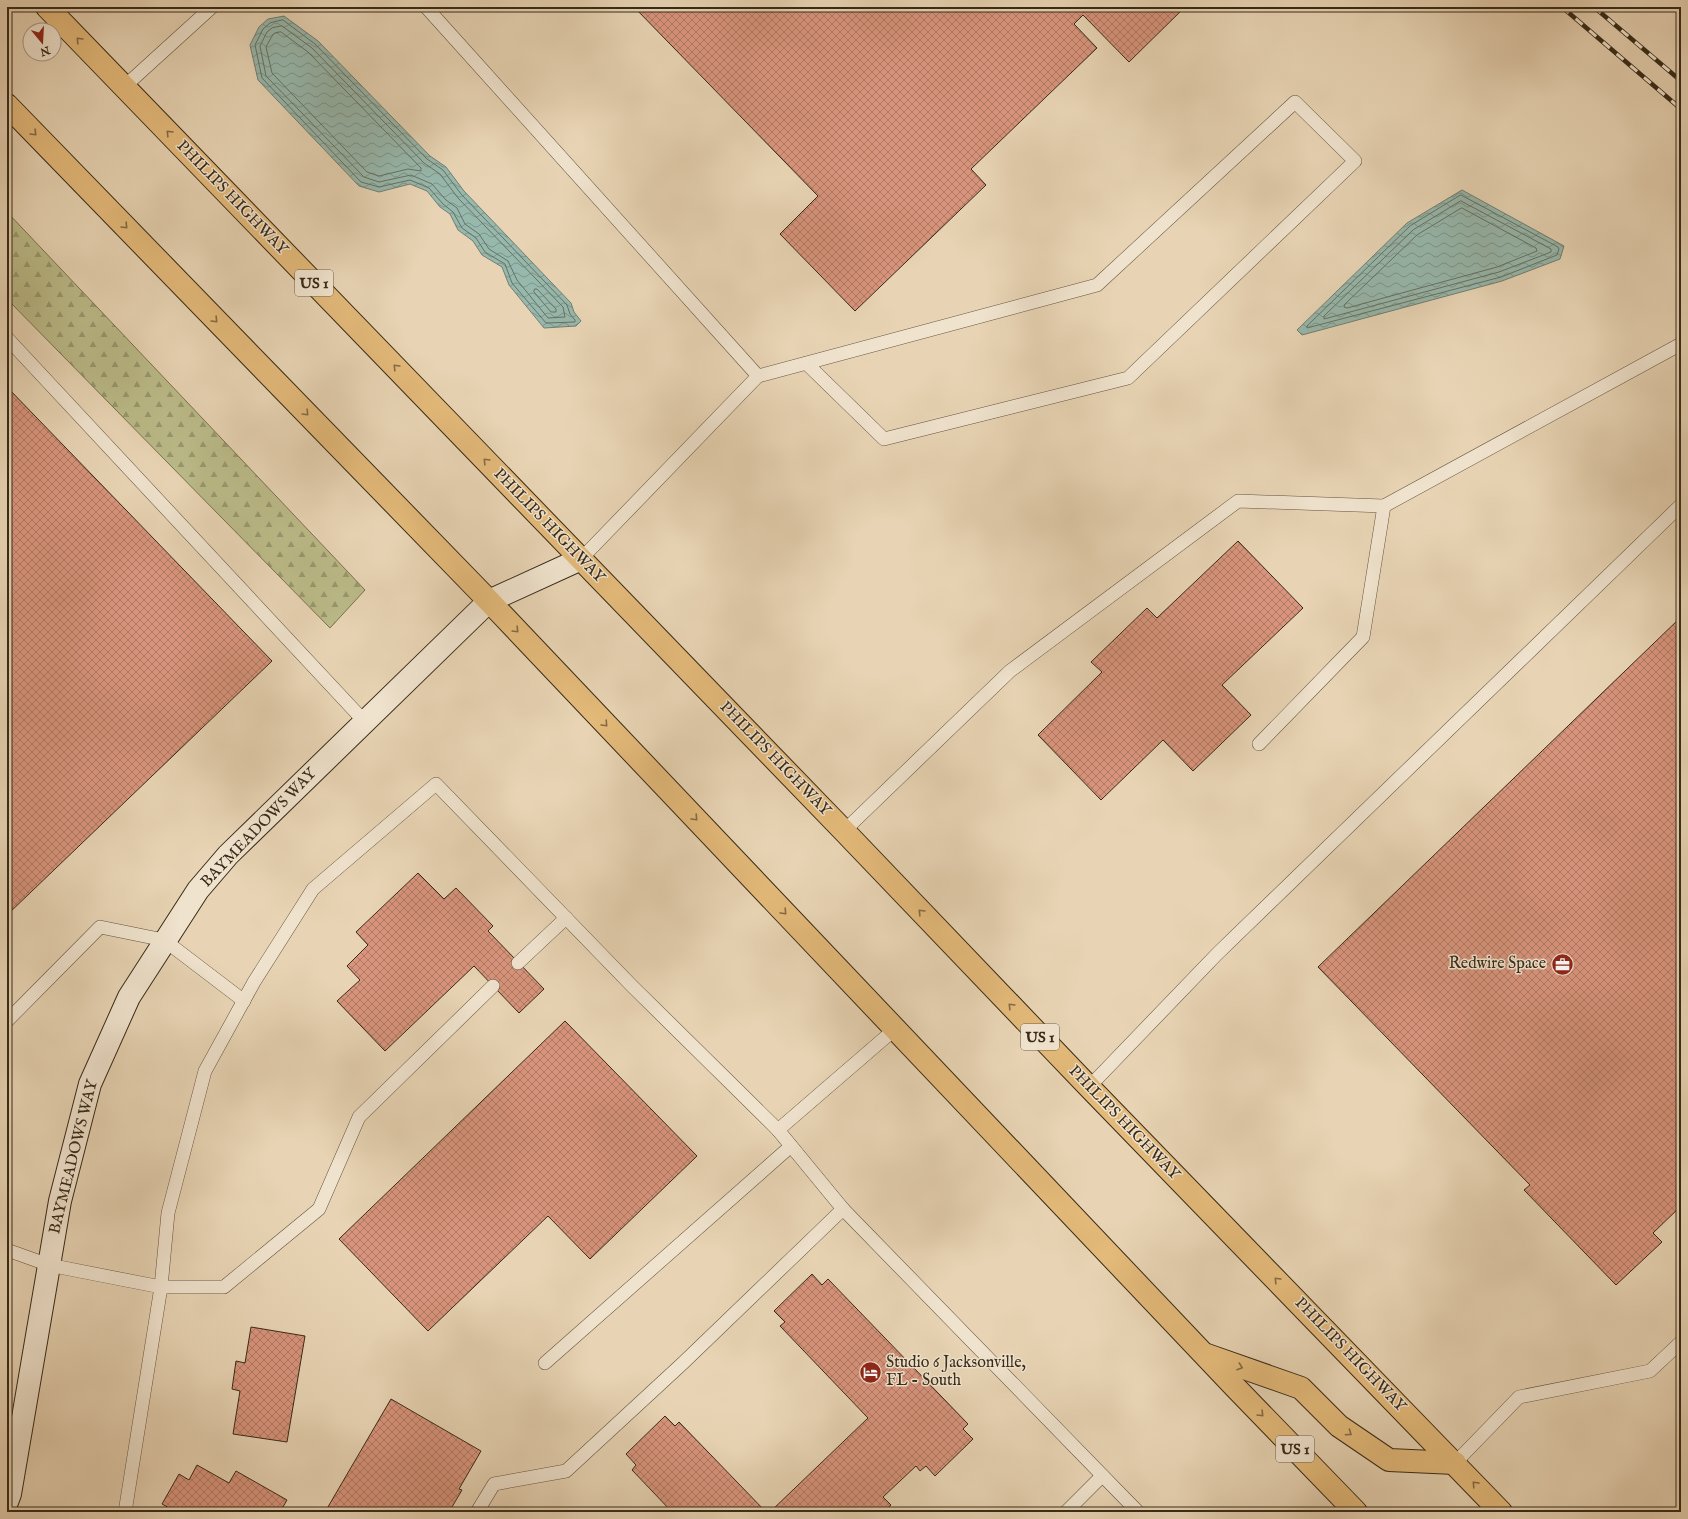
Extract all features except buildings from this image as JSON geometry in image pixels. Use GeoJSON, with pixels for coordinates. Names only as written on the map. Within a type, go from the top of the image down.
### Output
{"type":"FeatureCollection","features":[{"type":"Feature","properties":{"kind":"main road","name":"PHILIPS HIGHWAY"},"geometry":{"type":"LineString","coordinates":[[47,7],[1501,1512]]}},
{"type":"Feature","properties":{"kind":"main road","name":"US 1"},"geometry":{"type":"LineString","coordinates":[[7,105],[489,602],[1356,1512]]}},
{"type":"Feature","properties":{"kind":"main road"},"geometry":{"type":"LineString","coordinates":[[1204,1354],[1301,1388],[1339,1426],[1390,1460],[1455,1463]]}},
{"type":"Feature","properties":{"kind":"street","name":"BAYMEADOWS WAY"},"geometry":{"type":"LineString","coordinates":[[7,1502],[10,1494],[60,1201],[90,1084],[129,997],[164,940],[198,890],[228,855],[365,722],[489,602],[581,559]]}},
{"type":"Feature","properties":{"kind":"lane"},"geometry":{"type":"LineString","coordinates":[[124,87],[212,7]]}},
{"type":"Feature","properties":{"kind":"lane"},"geometry":{"type":"LineString","coordinates":[[426,7],[758,376]]}},
{"type":"Feature","properties":{"kind":"lane"},"geometry":{"type":"LineString","coordinates":[[581,559],[758,376],[806,363],[1097,285],[1295,102],[1355,161],[1128,378],[884,439],[806,363]]}},
{"type":"Feature","properties":{"kind":"lane"},"geometry":{"type":"LineString","coordinates":[[7,338],[365,722]]}},
{"type":"Feature","properties":{"kind":"lane"},"geometry":{"type":"LineString","coordinates":[[844,831],[1010,671],[1238,501],[1384,506],[1681,344]]}},
{"type":"Feature","properties":{"kind":"lane"},"geometry":{"type":"LineString","coordinates":[[1089,1087],[1217,954],[1681,505]]}},
{"type":"Feature","properties":{"kind":"lane"},"geometry":{"type":"LineString","coordinates":[[1259,744],[1363,637],[1384,506]]}},
{"type":"Feature","properties":{"kind":"lane"},"geometry":{"type":"LineString","coordinates":[[125,1512],[160,1287],[168,1213],[205,1071],[244,1001],[313,889],[436,784],[632,986],[778,1130],[843,1209],[1138,1512]]}},
{"type":"Feature","properties":{"kind":"lane"},"geometry":{"type":"LineString","coordinates":[[518,963],[566,918]]}},
{"type":"Feature","properties":{"kind":"lane"},"geometry":{"type":"LineString","coordinates":[[7,1021],[100,927],[164,940],[244,1001]]}},
{"type":"Feature","properties":{"kind":"lane"},"geometry":{"type":"LineString","coordinates":[[7,1250],[49,1265],[160,1287],[224,1287],[319,1208],[359,1117],[493,986]]}},
{"type":"Feature","properties":{"kind":"lane"},"geometry":{"type":"LineString","coordinates":[[778,1130],[895,1029]]}},
{"type":"Feature","properties":{"kind":"lane"},"geometry":{"type":"LineString","coordinates":[[546,1363],[791,1146]]}},
{"type":"Feature","properties":{"kind":"lane"},"geometry":{"type":"LineString","coordinates":[[477,1512],[494,1484],[566,1470],[694,1352],[843,1209]]}},
{"type":"Feature","properties":{"kind":"lane"},"geometry":{"type":"LineString","coordinates":[[1455,1463],[1519,1397],[1650,1371],[1681,1342]]}},
{"type":"Feature","properties":{"kind":"lane"},"geometry":{"type":"LineString","coordinates":[[1066,1512],[1102,1476]]}},
{"type":"Feature","properties":{"kind":"green space"},"geometry":{"type":"Polygon","coordinates":[[[7,212],[365,590],[330,628],[7,299],[7,212]]]}},
{"type":"Feature","properties":{"kind":"water"},"geometry":{"type":"Polygon","coordinates":[[[284,16],[318,41],[430,156],[446,167],[464,191],[571,303],[574,312],[581,321],[576,326],[544,328],[509,285],[502,267],[482,255],[473,241],[458,230],[450,214],[440,207],[427,191],[410,184],[379,192],[359,186],[258,80],[250,45],[259,27],[268,19],[284,16]]]}},
{"type":"Feature","properties":{"kind":"water"},"geometry":{"type":"Polygon","coordinates":[[[1462,190],[1564,246],[1560,259],[1502,281],[1302,335],[1297,330],[1407,223],[1462,190]]]}},
{"type":"Feature","properties":{"kind":"railway"},"geometry":{"type":"LineString","coordinates":[[1562,7],[1681,109]]}},
{"type":"Feature","properties":{"kind":"railway"},"geometry":{"type":"LineString","coordinates":[[1594,7],[1681,81]]}},
{"type":"Feature","properties":{"kind":"place","name":"Redwire Space"},"geometry":{"type":"Point","coordinates":[1562,964]}},
{"type":"Feature","properties":{"kind":"place","name":"Studio 6 Jacksonville, FL - South"},"geometry":{"type":"Point","coordinates":[871,1372]}}]}
